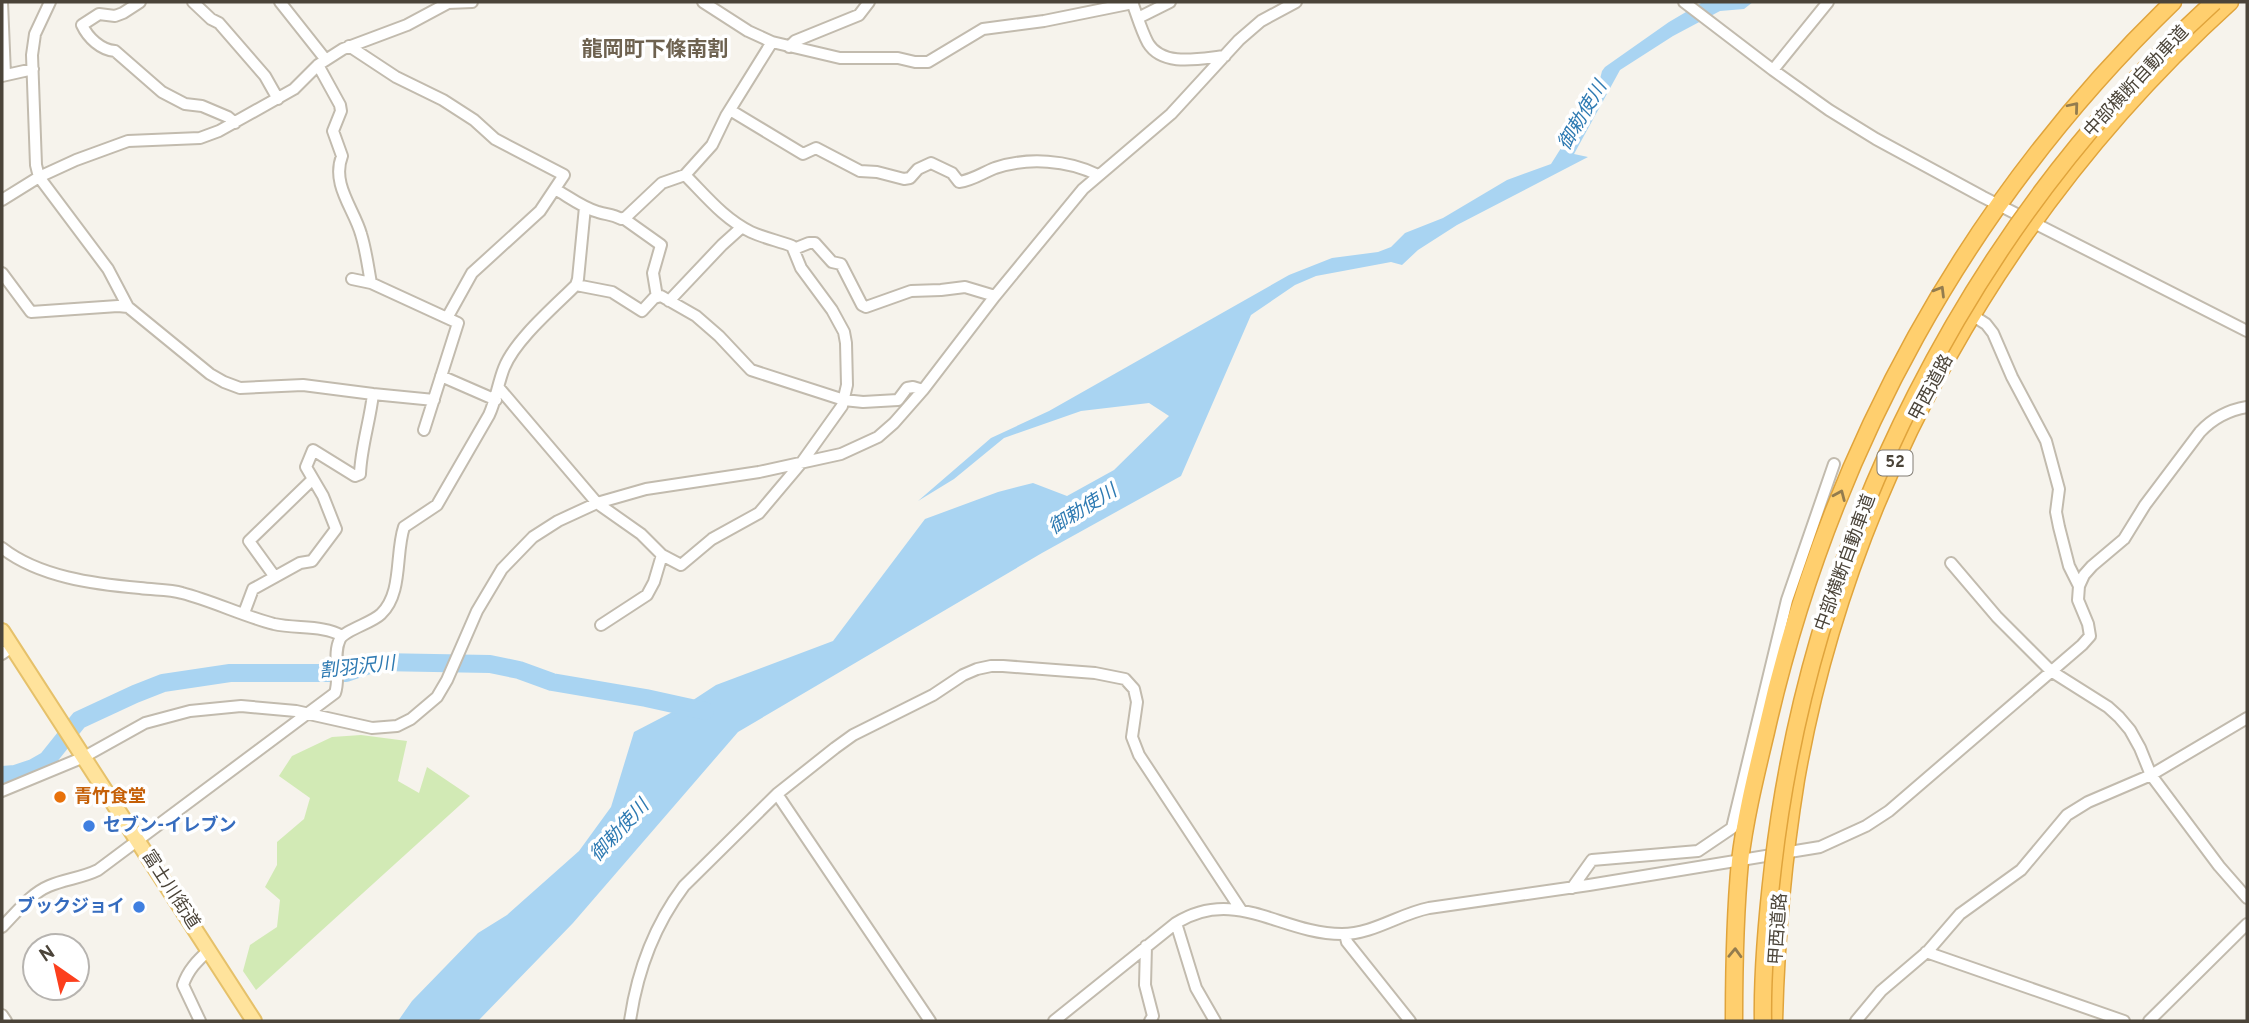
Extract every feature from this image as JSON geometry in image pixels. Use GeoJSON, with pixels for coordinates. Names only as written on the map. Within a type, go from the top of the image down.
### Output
{"type":"FeatureCollection","features":[{"type":"Feature","properties":{"kind":"highway","name":"52"},"geometry":{"type":"LineString","coordinates":[[1734,1021],[1736,914],[1741,858],[1754,783],[1796,612],[1820,542],[1863,441],[1895,373],[1941,290],[1998,204],[2039,148],[2090,88],[2173,2]]}},
{"type":"Feature","properties":{"kind":"highway","name":"中部横断自動車道"},"geometry":{"type":"LineString","coordinates":[[1762,1021],[1765,949],[1776,837],[1800,705],[1835,585],[1856,526],[1882,467],[1919,389],[1966,303],[2037,198],[2076,147],[2118,99],[2214,2]]}},
{"type":"Feature","properties":{"kind":"highway","name":"甲西道路"},"geometry":{"type":"LineString","coordinates":[[1774,1021],[1786,852],[1812,705],[1851,570],[1912,425],[1972,315],[2033,222],[2126,107],[2170,60],[2231,2]]}},
{"type":"Feature","properties":{"kind":"main road","name":"富士川街道"},"geometry":{"type":"LineString","coordinates":[[2,631],[7,651],[84,757],[254,1021]]}},
{"type":"Feature","properties":{"kind":"street"},"geometry":{"type":"LineString","coordinates":[[2,2],[3,76],[33,69]]}},
{"type":"Feature","properties":{"kind":"street"},"geometry":{"type":"LineString","coordinates":[[50,2],[36,34],[33,69],[36,165],[39,177],[108,270],[128,307],[210,374],[240,388],[303,385],[434,400]]}},
{"type":"Feature","properties":{"kind":"street"},"geometry":{"type":"LineString","coordinates":[[137,2],[115,16],[99,14],[82,25],[85,33],[105,50],[115,51],[162,92],[185,104],[202,106],[228,117],[234,123]]}},
{"type":"Feature","properties":{"kind":"street"},"geometry":{"type":"LineString","coordinates":[[197,5],[211,2]]}},
{"type":"Feature","properties":{"kind":"street"},"geometry":{"type":"LineString","coordinates":[[281,2],[322,63],[340,105],[341,111],[332,131],[342,156],[338,165],[342,190],[361,234],[371,283]]}},
{"type":"Feature","properties":{"kind":"street"},"geometry":{"type":"LineString","coordinates":[[2,200],[39,177],[128,141],[200,138],[219,131],[294,89],[322,63],[349,46],[407,25],[447,3],[472,2]]}},
{"type":"Feature","properties":{"kind":"street"},"geometry":{"type":"LineString","coordinates":[[703,2],[748,31],[789,47],[841,58],[898,58],[915,62],[928,62],[983,29],[1133,3],[1150,45],[1156,51],[1170,58],[1225,56]]}},
{"type":"Feature","properties":{"kind":"street"},"geometry":{"type":"LineString","coordinates":[[789,47],[795,41],[859,15],[869,2]]}},
{"type":"Feature","properties":{"kind":"street"},"geometry":{"type":"LineString","coordinates":[[1138,18],[1170,2]]}},
{"type":"Feature","properties":{"kind":"street"},"geometry":{"type":"LineString","coordinates":[[2,791],[84,757],[145,723],[190,711],[241,706],[309,714],[372,728],[397,726],[419,713],[437,697],[471,623],[502,569],[533,537],[558,521],[597,503],[646,489],[759,472],[841,454],[877,437],[894,423],[923,390],[1061,213],[1098,175],[1171,114],[1239,40],[1261,21],[1296,2]]}},
{"type":"Feature","properties":{"kind":"street"},"geometry":{"type":"LineString","coordinates":[[1684,2],[1829,110],[1876,139],[2247,331]]}},
{"type":"Feature","properties":{"kind":"street"},"geometry":{"type":"LineString","coordinates":[[1812,20],[1820,2]]}},
{"type":"Feature","properties":{"kind":"street"},"geometry":{"type":"LineString","coordinates":[[1769,67],[1828,2]]}},
{"type":"Feature","properties":{"kind":"street"},"geometry":{"type":"LineString","coordinates":[[197,5],[219,23],[265,76],[278,99]]}},
{"type":"Feature","properties":{"kind":"street"},"geometry":{"type":"LineString","coordinates":[[624,218],[662,183],[685,175],[712,145],[772,42]]}},
{"type":"Feature","properties":{"kind":"street"},"geometry":{"type":"LineString","coordinates":[[349,46],[396,77],[443,100],[474,120],[495,139],[564,175],[540,211],[472,273],[447,318]]}},
{"type":"Feature","properties":{"kind":"street"},"geometry":{"type":"LineString","coordinates":[[730,110],[803,154],[816,148],[860,171],[904,179],[910,178],[918,169],[930,163],[951,173],[959,182],[971,180],[996,168],[1048,161],[1098,175]]}},
{"type":"Feature","properties":{"kind":"street"},"geometry":{"type":"LineString","coordinates":[[499,388],[597,503],[641,534],[662,555],[681,565],[712,539],[759,513],[802,462],[842,406],[847,375],[844,332],[832,310],[801,268],[792,246],[742,227],[719,209],[685,175]]}},
{"type":"Feature","properties":{"kind":"street"},"geometry":{"type":"LineString","coordinates":[[555,189],[585,207],[624,218],[661,245],[653,273],[657,297]]}},
{"type":"Feature","properties":{"kind":"street"},"geometry":{"type":"LineString","coordinates":[[2,927],[35,894],[47,887],[98,870],[335,693],[338,686],[338,650],[342,636],[379,616],[391,599],[404,527],[437,505],[496,400],[505,366],[538,322],[576,285],[585,207]]}},
{"type":"Feature","properties":{"kind":"street"},"geometry":{"type":"LineString","coordinates":[[669,301],[742,227]]}},
{"type":"Feature","properties":{"kind":"street"},"geometry":{"type":"LineString","coordinates":[[794,249],[815,243],[832,262],[841,264],[862,305],[866,307],[911,291],[965,287],[995,296]]}},
{"type":"Feature","properties":{"kind":"street"},"geometry":{"type":"LineString","coordinates":[[2,273],[31,312],[128,307]]}},
{"type":"Feature","properties":{"kind":"street"},"geometry":{"type":"LineString","coordinates":[[352,279],[371,283],[458,323],[424,430]]}},
{"type":"Feature","properties":{"kind":"street"},"geometry":{"type":"LineString","coordinates":[[576,285],[612,292],[642,311],[661,296],[696,316],[751,370],[844,400],[898,400],[907,388],[923,390]]}},
{"type":"Feature","properties":{"kind":"street"},"geometry":{"type":"LineString","coordinates":[[1972,315],[1986,324],[1993,333],[2012,377],[2046,441],[2059,489],[2056,512],[2059,527],[2069,566],[2079,586]]}},
{"type":"Feature","properties":{"kind":"street"},"geometry":{"type":"LineString","coordinates":[[441,376],[496,400]]}},
{"type":"Feature","properties":{"kind":"street"},"geometry":{"type":"LineString","coordinates":[[244,613],[253,589],[300,563],[312,561],[336,529],[323,496],[306,467],[313,450],[355,476],[359,474],[373,394]]}},
{"type":"Feature","properties":{"kind":"street"},"geometry":{"type":"LineString","coordinates":[[1054,1021],[1176,923],[1203,910],[1241,910],[1307,928],[1345,934],[1361,932],[1411,912],[1821,846],[1844,837],[1889,811],[2082,645],[2090,636],[2078,600],[2079,586],[2084,575],[2124,539],[2145,505],[2208,423],[2247,407]]}},
{"type":"Feature","properties":{"kind":"street"},"geometry":{"type":"LineString","coordinates":[[1572,888],[1592,860],[1698,850],[1732,828],[1787,600],[1834,464]]}},
{"type":"Feature","properties":{"kind":"street"},"geometry":{"type":"LineString","coordinates":[[275,576],[249,541],[313,479]]}},
{"type":"Feature","properties":{"kind":"street"},"geometry":{"type":"LineString","coordinates":[[2,548],[12,556],[74,579],[179,592],[273,624],[325,630],[342,636]]}},
{"type":"Feature","properties":{"kind":"street"},"geometry":{"type":"LineString","coordinates":[[601,625],[647,595],[662,555]]}},
{"type":"Feature","properties":{"kind":"street"},"geometry":{"type":"LineString","coordinates":[[1951,563],[1997,617],[2051,671],[2108,707],[2119,717],[2140,748],[2151,775],[2218,866],[2247,898]]}},
{"type":"Feature","properties":{"kind":"street"},"geometry":{"type":"LineString","coordinates":[[630,1021],[641,970],[663,916],[684,886],[777,793],[853,735],[933,695],[962,675],[991,666],[1095,673],[1125,679],[1134,689],[1137,702],[1132,737],[1139,755],[1241,910]]}},
{"type":"Feature","properties":{"kind":"street"},"geometry":{"type":"LineString","coordinates":[[1856,1021],[1881,991],[1926,952],[1960,915],[2021,870],[2067,815],[2088,802],[2151,775],[2247,718]]}},
{"type":"Feature","properties":{"kind":"street"},"geometry":{"type":"LineString","coordinates":[[777,793],[930,1021]]}},
{"type":"Feature","properties":{"kind":"street"},"geometry":{"type":"LineString","coordinates":[[1176,923],[1196,988],[1215,1021]]}},
{"type":"Feature","properties":{"kind":"street"},"geometry":{"type":"LineString","coordinates":[[2151,1020],[2247,924]]}},
{"type":"Feature","properties":{"kind":"street"},"geometry":{"type":"LineString","coordinates":[[1345,934],[1347,942],[1410,1021]]}},
{"type":"Feature","properties":{"kind":"street"},"geometry":{"type":"LineString","coordinates":[[1146,946],[1145,985],[1153,1016],[1150,1021]]}},
{"type":"Feature","properties":{"kind":"street"},"geometry":{"type":"LineString","coordinates":[[200,1021],[183,985],[196,962],[209,950]]}},
{"type":"Feature","properties":{"kind":"street"},"geometry":{"type":"LineString","coordinates":[[1926,952],[2124,1021]]}},
{"type":"Feature","properties":{"kind":"street"},"geometry":{"type":"LineString","coordinates":[[2,1015],[6,1021]]}},
{"type":"Feature","properties":{"kind":"street"},"geometry":{"type":"LineString","coordinates":[[2151,1020],[2165,1021]]}},
{"type":"Feature","properties":{"kind":"green space"},"geometry":{"type":"Polygon","coordinates":[[[361,735],[407,741],[398,781],[419,793],[427,767],[470,796],[256,990],[243,971],[250,945],[277,927],[280,900],[265,887],[277,865],[277,842],[304,819],[310,798],[279,776],[292,756],[332,737],[361,735]]]}},
{"type":"Feature","properties":{"kind":"water","name":"御勅使川"},"geometry":{"type":"Polygon","coordinates":[[[1703,2],[1753,2],[1744,9],[1720,11],[1673,36],[1620,70],[1574,154],[1588,157],[1457,225],[1418,250],[1402,265],[1391,262],[1316,276],[1295,285],[1251,315],[1181,476],[1042,553],[738,732],[573,923],[478,1021],[398,1021],[412,1001],[478,933],[507,915],[579,851],[611,807],[634,732],[684,706],[716,685],[833,641],[925,519],[998,492],[1033,483],[1067,496],[1114,470],[1169,416],[1149,403],[1081,411],[1004,438],[954,479],[918,501],[991,438],[1049,411],[1289,275],[1332,258],[1378,252],[1391,247],[1405,233],[1443,218],[1507,180],[1551,164],[1597,91],[1605,67],[1669,22],[1703,2]]]}},
{"type":"Feature","properties":{"kind":"waterway","name":"割羽沢川"},"geometry":{"type":"LineString","coordinates":[[2,775],[15,774],[47,760],[79,720],[135,694],[163,683],[230,673],[346,673],[378,662],[490,664],[519,670],[552,682],[705,711]]}},
{"type":"Feature","properties":{"kind":"place","name":"青竹食堂"},"geometry":{"type":"Point","coordinates":[60,797]}},
{"type":"Feature","properties":{"kind":"place","name":"セブン-イレブン"},"geometry":{"type":"Point","coordinates":[89,826]}},
{"type":"Feature","properties":{"kind":"place","name":"ブックジョイ"},"geometry":{"type":"Point","coordinates":[139,907]}},
{"type":"Feature","properties":{"kind":"district","name":"龍岡町下條南割"},"geometry":{"type":"Point","coordinates":[655,50]}}]}
